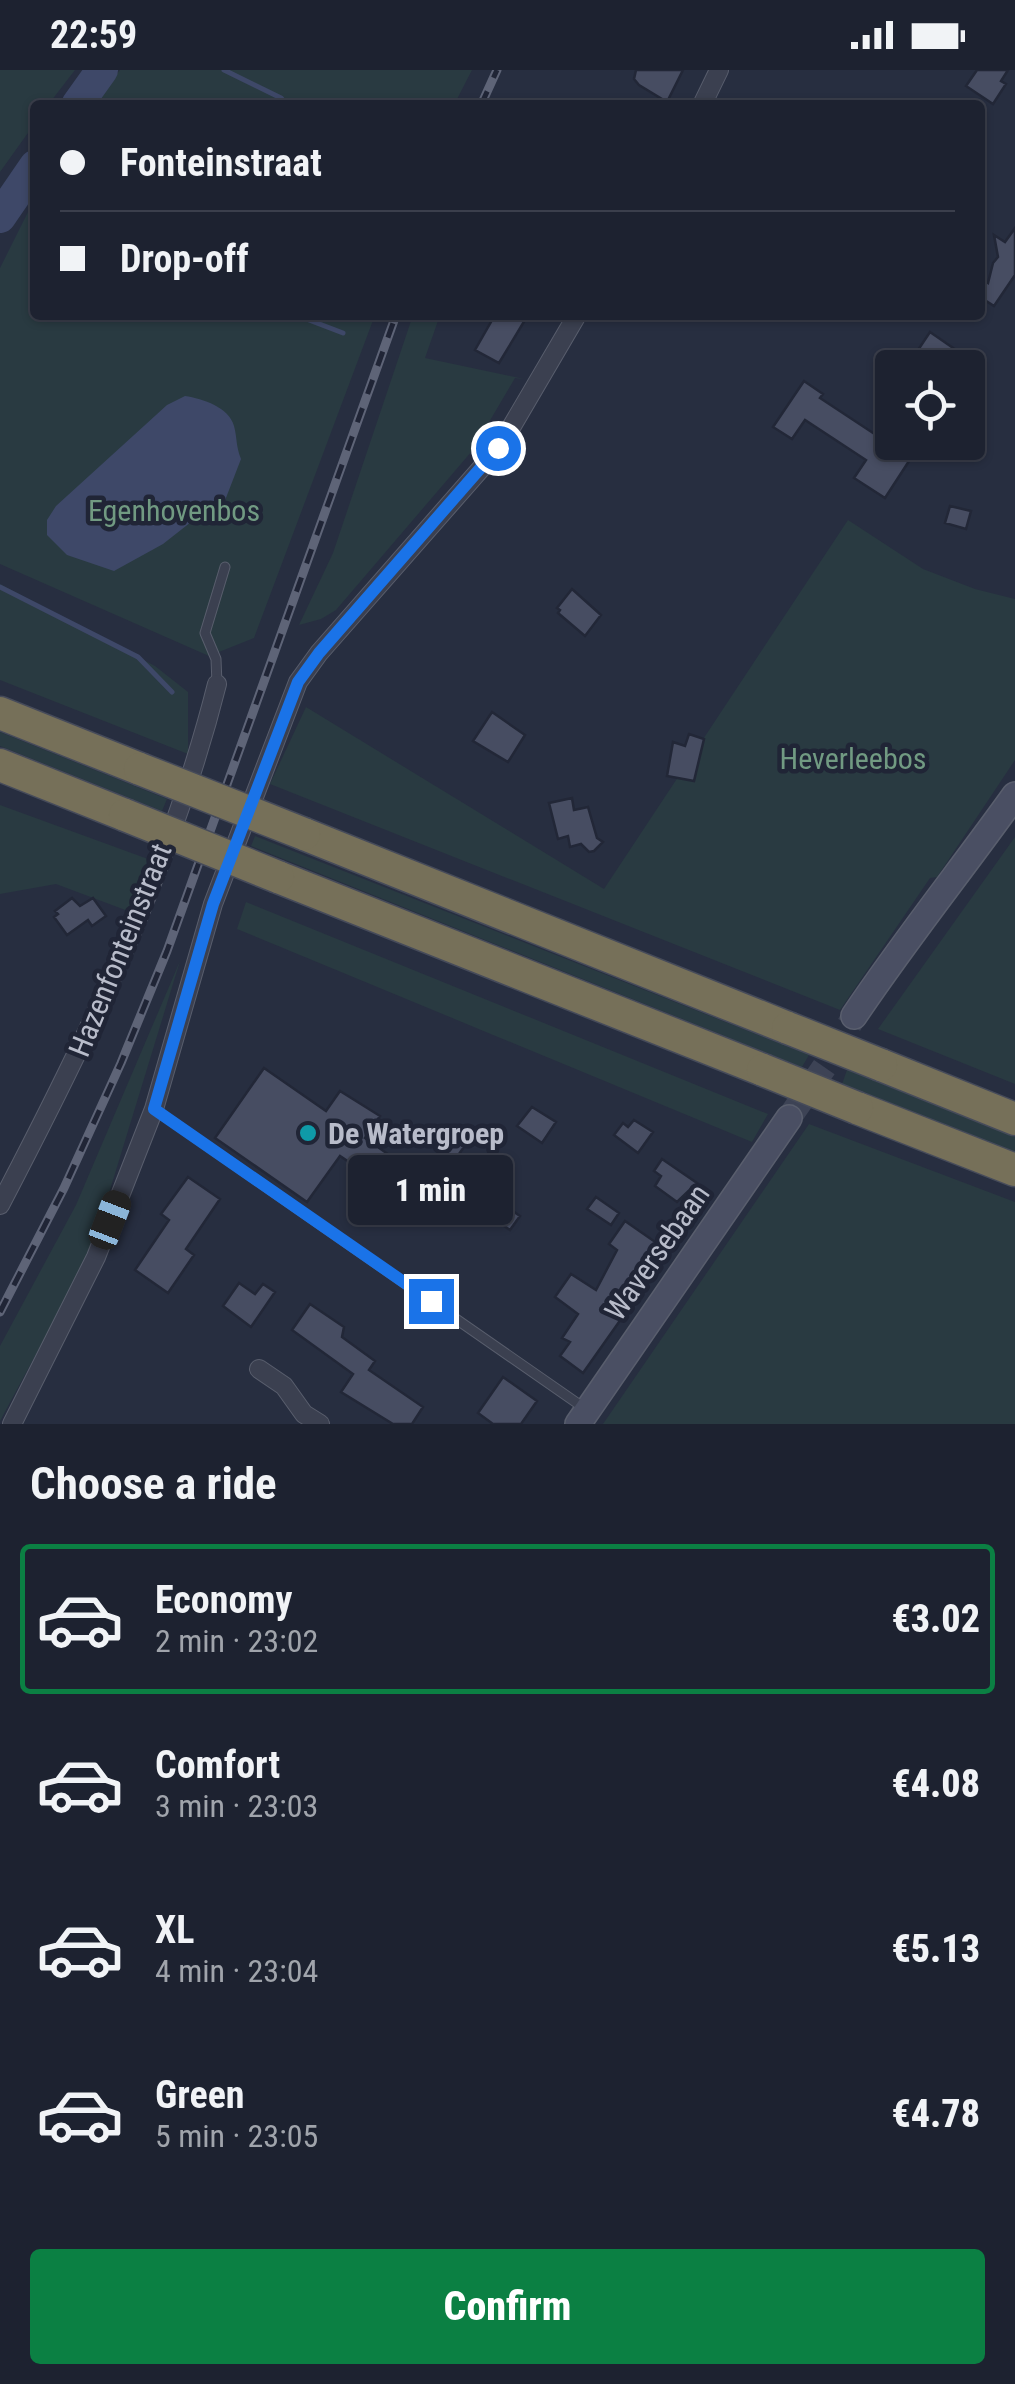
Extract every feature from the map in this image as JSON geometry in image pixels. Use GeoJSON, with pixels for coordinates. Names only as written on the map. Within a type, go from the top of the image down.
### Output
{"type":"FeatureCollection","features":[{"type":"Feature","properties":{"kind":"highway"},"geometry":{"type":"LineString","coordinates":[[0,713],[1015,1118]]}},
{"type":"Feature","properties":{"kind":"highway"},"geometry":{"type":"LineString","coordinates":[[0,765],[1015,1170]]}},
{"type":"Feature","properties":{"kind":"street"},"geometry":{"type":"LineString","coordinates":[[705,100],[720,70]]}},
{"type":"Feature","properties":{"kind":"street"},"geometry":{"type":"LineString","coordinates":[[12,1424],[96,1258],[154,1109],[213,904],[298,682],[498,448],[574,320]]}},
{"type":"Feature","properties":{"kind":"street","name":"Hazenfonteinstraat"},"geometry":{"type":"LineString","coordinates":[[0,1205],[111,984],[202,744],[217,684]]}},
{"type":"Feature","properties":{"kind":"street"},"geometry":{"type":"LineString","coordinates":[[859,1018],[900,972],[926,919],[1015,795]]}},
{"type":"Feature","properties":{"kind":"street","name":"Waversebaan"},"geometry":{"type":"LineString","coordinates":[[582,1417],[789,1118]]}},
{"type":"Feature","properties":{"kind":"street"},"geometry":{"type":"LineString","coordinates":[[259,1369],[284,1386],[304,1414],[320,1424]]}},
{"type":"Feature","properties":{"kind":"lane"},"geometry":{"type":"LineString","coordinates":[[217,684],[216,659],[205,633],[225,567]]}},
{"type":"Feature","properties":{"kind":"lane"},"geometry":{"type":"LineString","coordinates":[[154,1109],[582,1417]]}},
{"type":"Feature","properties":{"kind":"green space"},"geometry":{"type":"Polygon","coordinates":[[[0,70],[75,70],[52,100],[30,100],[30,130],[0,172],[0,70]]]}},
{"type":"Feature","properties":{"kind":"green space"},"geometry":{"type":"Polygon","coordinates":[[[120,70],[472,70],[457,100],[93,100],[120,70]]]}},
{"type":"Feature","properties":{"kind":"green space","name":"Egenhovenbos"},"geometry":{"type":"Polygon","coordinates":[[[30,208],[30,320],[373,320],[254,638],[209,656],[0,564],[0,268],[30,208]]]}},
{"type":"Feature","properties":{"kind":"green space"},"geometry":{"type":"Polygon","coordinates":[[[411,320],[438,320],[425,358],[524,379],[515,378],[472,451],[336,610],[299,625],[333,553],[411,320]]]}},
{"type":"Feature","properties":{"kind":"green space","name":"Heverleebos"},"geometry":{"type":"Polygon","coordinates":[[[848,520],[923,569],[1015,599],[1015,760],[937,877],[930,878],[840,1010],[270,784],[306,707],[604,889],[848,520]]]}},
{"type":"Feature","properties":{"kind":"green space"},"geometry":{"type":"Polygon","coordinates":[[[0,584],[155,666],[188,692],[188,754],[0,680],[0,584]]]}},
{"type":"Feature","properties":{"kind":"green space"},"geometry":{"type":"Polygon","coordinates":[[[0,732],[167,799],[162,811],[0,746],[0,732]]]}},
{"type":"Feature","properties":{"kind":"green space"},"geometry":{"type":"Polygon","coordinates":[[[0,805],[148,859],[128,911],[56,884],[0,894],[0,805]]]}},
{"type":"Feature","properties":{"kind":"green space"},"geometry":{"type":"Polygon","coordinates":[[[255,836],[809,1055],[802,1067],[251,846],[255,836]]]}},
{"type":"Feature","properties":{"kind":"green space"},"geometry":{"type":"Polygon","coordinates":[[[1015,837],[1015,1084],[878,1029],[1015,837]]]}},
{"type":"Feature","properties":{"kind":"green space"},"geometry":{"type":"Polygon","coordinates":[[[246,902],[768,1114],[752,1142],[237,929],[246,902]]]}},
{"type":"Feature","properties":{"kind":"green space"},"geometry":{"type":"Polygon","coordinates":[[[180,961],[91,1252],[0,1421],[0,1346],[76,1205],[180,961]]]}},
{"type":"Feature","properties":{"kind":"green space"},"geometry":{"type":"Polygon","coordinates":[[[847,1070],[1015,1137],[1015,1152],[842,1084],[847,1070]]]}},
{"type":"Feature","properties":{"kind":"green space"},"geometry":{"type":"Polygon","coordinates":[[[809,1124],[1015,1202],[1015,1424],[603,1424],[809,1124]]]}},
{"type":"Feature","properties":{"kind":"water"},"geometry":{"type":"Polygon","coordinates":[[[185,396],[221,409],[234,426],[241,459],[224,503],[206,520],[191,522],[163,544],[114,571],[67,555],[47,535],[47,520],[56,506],[167,405],[185,396]]]}},
{"type":"Feature","properties":{"kind":"building"},"geometry":{"type":"Polygon","coordinates":[[[636,70],[683,70],[668,100],[634,79],[636,70]]]}},
{"type":"Feature","properties":{"kind":"building"},"geometry":{"type":"Polygon","coordinates":[[[977,70],[1008,70],[1001,81],[1006,84],[993,104],[966,86],[977,70]]]}},
{"type":"Feature","properties":{"kind":"building"},"geometry":{"type":"Polygon","coordinates":[[[1015,228],[1015,275],[994,306],[985,300],[985,281],[988,283],[998,257],[994,235],[1005,242],[1015,228]]]}},
{"type":"Feature","properties":{"kind":"building"},"geometry":{"type":"Polygon","coordinates":[[[492,320],[525,320],[499,363],[475,350],[492,320]]]}},
{"type":"Feature","properties":{"kind":"building"},"geometry":{"type":"Polygon","coordinates":[[[930,332],[956,350],[918,350],[930,332]]]}},
{"type":"Feature","properties":{"kind":"building"},"geometry":{"type":"Polygon","coordinates":[[[804,381],[823,394],[820,398],[875,434],[875,460],[910,460],[885,498],[854,478],[866,460],[805,420],[792,439],[773,427],[804,381]]]}},
{"type":"Feature","properties":{"kind":"building"},"geometry":{"type":"Polygon","coordinates":[[[950,506],[971,511],[966,529],[945,523],[950,506]]]}},
{"type":"Feature","properties":{"kind":"building"},"geometry":{"type":"Polygon","coordinates":[[[572,589],[601,615],[585,636],[558,613],[557,608],[572,589]]]}},
{"type":"Feature","properties":{"kind":"building"},"geometry":{"type":"Polygon","coordinates":[[[492,712],[525,735],[508,762],[473,741],[492,712]]]}},
{"type":"Feature","properties":{"kind":"building"},"geometry":{"type":"Polygon","coordinates":[[[689,734],[704,739],[694,781],[667,776],[673,742],[685,746],[689,734]]]}},
{"type":"Feature","properties":{"kind":"building"},"geometry":{"type":"Polygon","coordinates":[[[572,798],[574,810],[588,807],[597,838],[603,842],[594,851],[589,852],[581,844],[570,847],[568,836],[558,839],[549,803],[572,798]]]}},
{"type":"Feature","properties":{"kind":"building"},"geometry":{"type":"Polygon","coordinates":[[[72,898],[80,906],[93,898],[106,916],[92,926],[88,920],[67,935],[54,917],[58,914],[55,911],[72,898]]]}},
{"type":"Feature","properties":{"kind":"building","name":"De Watergroep"},"geometry":{"type":"Polygon","coordinates":[[[264,1068],[326,1111],[340,1091],[380,1116],[365,1138],[402,1164],[386,1187],[340,1156],[307,1202],[215,1138],[264,1068]]]}},
{"type":"Feature","properties":{"kind":"building"},"geometry":{"type":"Polygon","coordinates":[[[532,1107],[556,1122],[542,1143],[517,1126],[532,1107]]]}},
{"type":"Feature","properties":{"kind":"building"},"geometry":{"type":"Polygon","coordinates":[[[634,1120],[653,1132],[638,1153],[614,1135],[623,1123],[628,1127],[634,1120]]]}},
{"type":"Feature","properties":{"kind":"building"},"geometry":{"type":"Polygon","coordinates":[[[434,1126],[464,1147],[454,1161],[425,1141],[434,1126]]]}},
{"type":"Feature","properties":{"kind":"building"},"geometry":{"type":"Polygon","coordinates":[[[662,1159],[697,1183],[677,1202],[655,1186],[661,1176],[654,1171],[662,1159]]]}},
{"type":"Feature","properties":{"kind":"building"},"geometry":{"type":"Polygon","coordinates":[[[188,1177],[220,1199],[186,1249],[194,1255],[168,1293],[135,1270],[169,1220],[161,1214],[188,1177]]]}},
{"type":"Feature","properties":{"kind":"building"},"geometry":{"type":"Polygon","coordinates":[[[596,1197],[619,1213],[611,1225],[587,1209],[596,1197]]]}},
{"type":"Feature","properties":{"kind":"building"},"geometry":{"type":"Polygon","coordinates":[[[494,1198],[520,1216],[510,1230],[485,1213],[494,1198]]]}},
{"type":"Feature","properties":{"kind":"building"},"geometry":{"type":"Polygon","coordinates":[[[625,1221],[667,1254],[583,1373],[560,1356],[570,1342],[562,1338],[578,1314],[555,1297],[571,1274],[596,1290],[617,1250],[609,1244],[625,1221]]]}},
{"type":"Feature","properties":{"kind":"building"},"geometry":{"type":"Polygon","coordinates":[[[239,1283],[255,1294],[263,1284],[275,1292],[251,1327],[223,1306],[239,1283]]]}},
{"type":"Feature","properties":{"kind":"building"},"geometry":{"type":"Polygon","coordinates":[[[310,1304],[344,1327],[342,1337],[375,1361],[369,1370],[423,1407],[412,1424],[393,1424],[341,1392],[353,1374],[292,1330],[310,1304]]]}},
{"type":"Feature","properties":{"kind":"building"},"geometry":{"type":"Polygon","coordinates":[[[503,1377],[537,1401],[521,1424],[493,1424],[478,1413],[503,1377]]]}},
{"type":"Feature","properties":{"kind":"waterway"},"geometry":{"type":"LineString","coordinates":[[81,100],[102,70]]}},
{"type":"Feature","properties":{"kind":"waterway"},"geometry":{"type":"LineString","coordinates":[[224,70],[283,100]]}},
{"type":"Feature","properties":{"kind":"waterway"},"geometry":{"type":"LineString","coordinates":[[0,217],[30,173]]}},
{"type":"Feature","properties":{"kind":"waterway"},"geometry":{"type":"LineString","coordinates":[[309,320],[343,333]]}},
{"type":"Feature","properties":{"kind":"waterway"},"geometry":{"type":"LineString","coordinates":[[0,587],[138,657],[172,692]]}},
{"type":"Feature","properties":{"kind":"tunnel"},"geometry":{"type":"LineString","coordinates":[[789,1118],[834,1053],[854,1016]]}},
{"type":"Feature","properties":{"kind":"railway"},"geometry":{"type":"LineString","coordinates":[[483,100],[497,70]]}},
{"type":"Feature","properties":{"kind":"railway"},"geometry":{"type":"LineString","coordinates":[[0,1312],[64,1188],[167,951],[394,320]]}},
{"type":"Feature","properties":{"kind":"place","name":"De Watergroep"},"geometry":{"type":"Point","coordinates":[308,1133]}},
{"type":"Feature","properties":{"kind":"route"},"geometry":{"type":"LineString","coordinates":[[431,1301],[154,1109],[213,904],[298,682],[498,448]]}}]}
